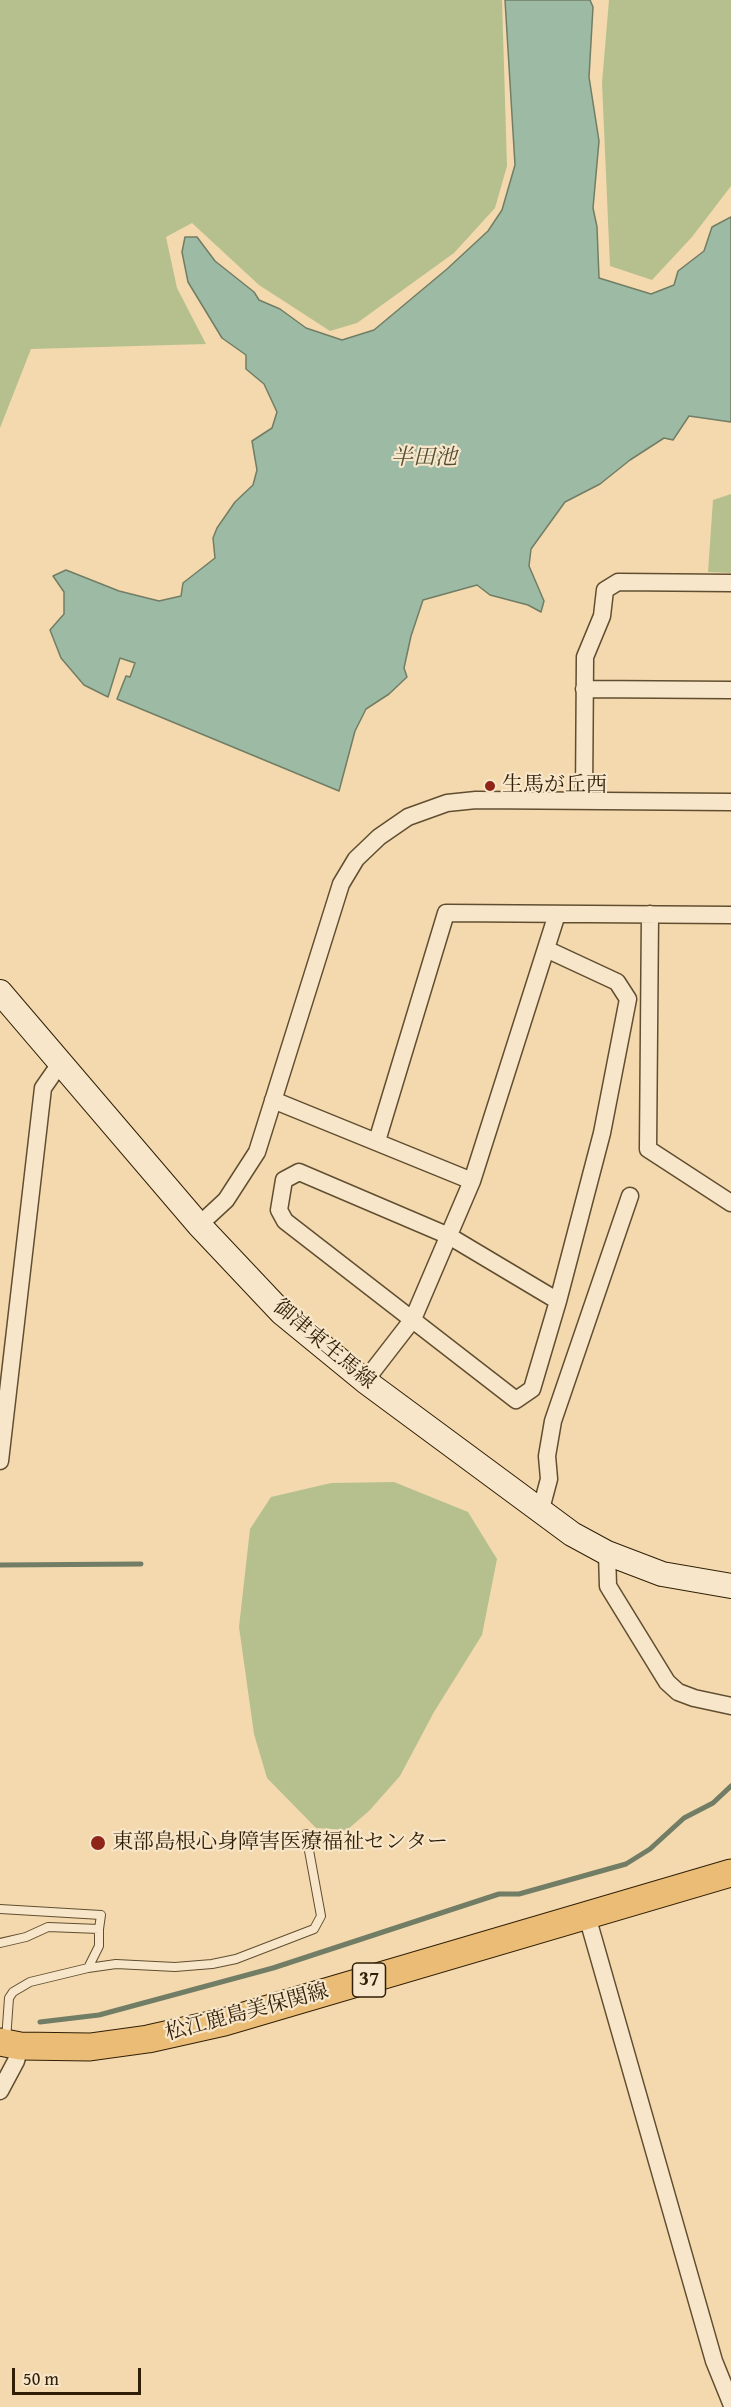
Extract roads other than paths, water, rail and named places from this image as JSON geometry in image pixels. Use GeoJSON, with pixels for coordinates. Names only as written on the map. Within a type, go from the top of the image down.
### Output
{"type":"FeatureCollection","features":[{"type":"Feature","properties":{"kind":"main road","name":"御津東生馬線"},"geometry":{"type":"LineString","coordinates":[[0,992],[59,1065],[199,1226],[282,1313],[365,1381],[572,1534],[607,1553],[662,1574],[731,1586]]}},
{"type":"Feature","properties":{"kind":"main road","name":"松江鹿島美保関線"},"geometry":{"type":"LineString","coordinates":[[9,2044],[90,2047],[148,2039],[224,2022],[731,1873]]}},
{"type":"Feature","properties":{"kind":"street"},"geometry":{"type":"LineString","coordinates":[[584,800],[585,657],[602,616],[605,590],[618,582],[731,583]]}},
{"type":"Feature","properties":{"kind":"street"},"geometry":{"type":"LineString","coordinates":[[584,689],[731,690]]}},
{"type":"Feature","properties":{"kind":"street"},"geometry":{"type":"LineString","coordinates":[[199,1226],[226,1200],[257,1152],[341,884],[356,859],[379,837],[408,817],[447,803],[476,800],[731,802]]}},
{"type":"Feature","properties":{"kind":"street"},"geometry":{"type":"LineString","coordinates":[[377,1141],[446,913],[731,915]]}},
{"type":"Feature","properties":{"kind":"street"},"geometry":{"type":"LineString","coordinates":[[365,1381],[413,1319],[472,1181],[557,914]]}},
{"type":"Feature","properties":{"kind":"street"},"geometry":{"type":"LineString","coordinates":[[650,914],[648,1149],[731,1203]]}},
{"type":"Feature","properties":{"kind":"street"},"geometry":{"type":"LineString","coordinates":[[546,950],[617,982],[628,999],[602,1133],[558,1301],[532,1389],[516,1400],[285,1221],[279,1209],[284,1180],[299,1172],[449,1236],[558,1301]]}},
{"type":"Feature","properties":{"kind":"street"},"geometry":{"type":"LineString","coordinates":[[0,1461],[43,1088],[59,1065]]}},
{"type":"Feature","properties":{"kind":"street"},"geometry":{"type":"LineString","coordinates":[[273,1100],[472,1181]]}},
{"type":"Feature","properties":{"kind":"street"},"geometry":{"type":"LineString","coordinates":[[541,1509],[549,1479],[547,1456],[553,1421],[630,1196]]}},
{"type":"Feature","properties":{"kind":"street"},"geometry":{"type":"LineString","coordinates":[[607,1553],[608,1586],[667,1682],[678,1692],[694,1698],[731,1706]]}},
{"type":"Feature","properties":{"kind":"street"},"geometry":{"type":"LineString","coordinates":[[587,1916],[714,2361],[731,2403],[725,2407]]}},
{"type":"Feature","properties":{"kind":"street"},"geometry":{"type":"LineString","coordinates":[[0,2091],[16,2061],[9,2044]]}},
{"type":"Feature","properties":{"kind":"lane"},"geometry":{"type":"LineString","coordinates":[[9,2044],[7,2014],[13,1992],[30,1982],[88,1968],[116,1964],[175,1967],[212,1964],[236,1959],[314,1929],[321,1916],[306,1834]]}},
{"type":"Feature","properties":{"kind":"lane"},"geometry":{"type":"LineString","coordinates":[[0,1909],[100,1915],[99,1946],[88,1968]]}},
{"type":"Feature","properties":{"kind":"lane"},"geometry":{"type":"LineString","coordinates":[[0,1943],[26,1937],[48,1928],[99,1929]]}},
{"type":"Feature","properties":{"kind":"water","name":"半田池"},"geometry":{"type":"Polygon","coordinates":[[[505,0],[590,0],[593,7],[589,77],[599,141],[593,208],[597,227],[599,278],[651,294],[674,285],[678,271],[704,251],[712,227],[731,217],[731,422],[689,416],[673,440],[664,438],[630,460],[600,484],[565,502],[531,549],[529,566],[544,601],[541,612],[528,605],[490,595],[477,585],[423,600],[411,636],[404,668],[407,677],[389,694],[366,709],[355,731],[339,791],[117,699],[126,676],[130,677],[135,663],[120,658],[108,697],[84,685],[61,658],[50,630],[64,614],[64,592],[53,576],[66,570],[119,591],[159,601],[181,596],[183,583],[215,558],[213,538],[217,528],[235,502],[253,485],[257,470],[252,441],[272,428],[277,412],[264,384],[246,369],[246,355],[222,338],[188,282],[182,252],[185,237],[197,237],[215,261],[254,292],[259,300],[280,309],[306,328],[342,340],[374,330],[447,269],[488,231],[502,210],[515,165],[505,0]]]}},
{"type":"Feature","properties":{"kind":"waterway"},"geometry":{"type":"LineString","coordinates":[[0,1565],[141,1564]]}},
{"type":"Feature","properties":{"kind":"waterway"},"geometry":{"type":"LineString","coordinates":[[40,2022],[99,2015],[273,1968],[499,1894],[519,1894],[626,1864],[650,1849],[684,1818],[713,1803],[731,1786]]}},
{"type":"Feature","properties":{"kind":"place","name":"生馬が丘西"},"geometry":{"type":"Point","coordinates":[490,786]}},
{"type":"Feature","properties":{"kind":"place","name":"東部島根心身障害医療福祉センター"},"geometry":{"type":"Point","coordinates":[98,1843]}}]}
